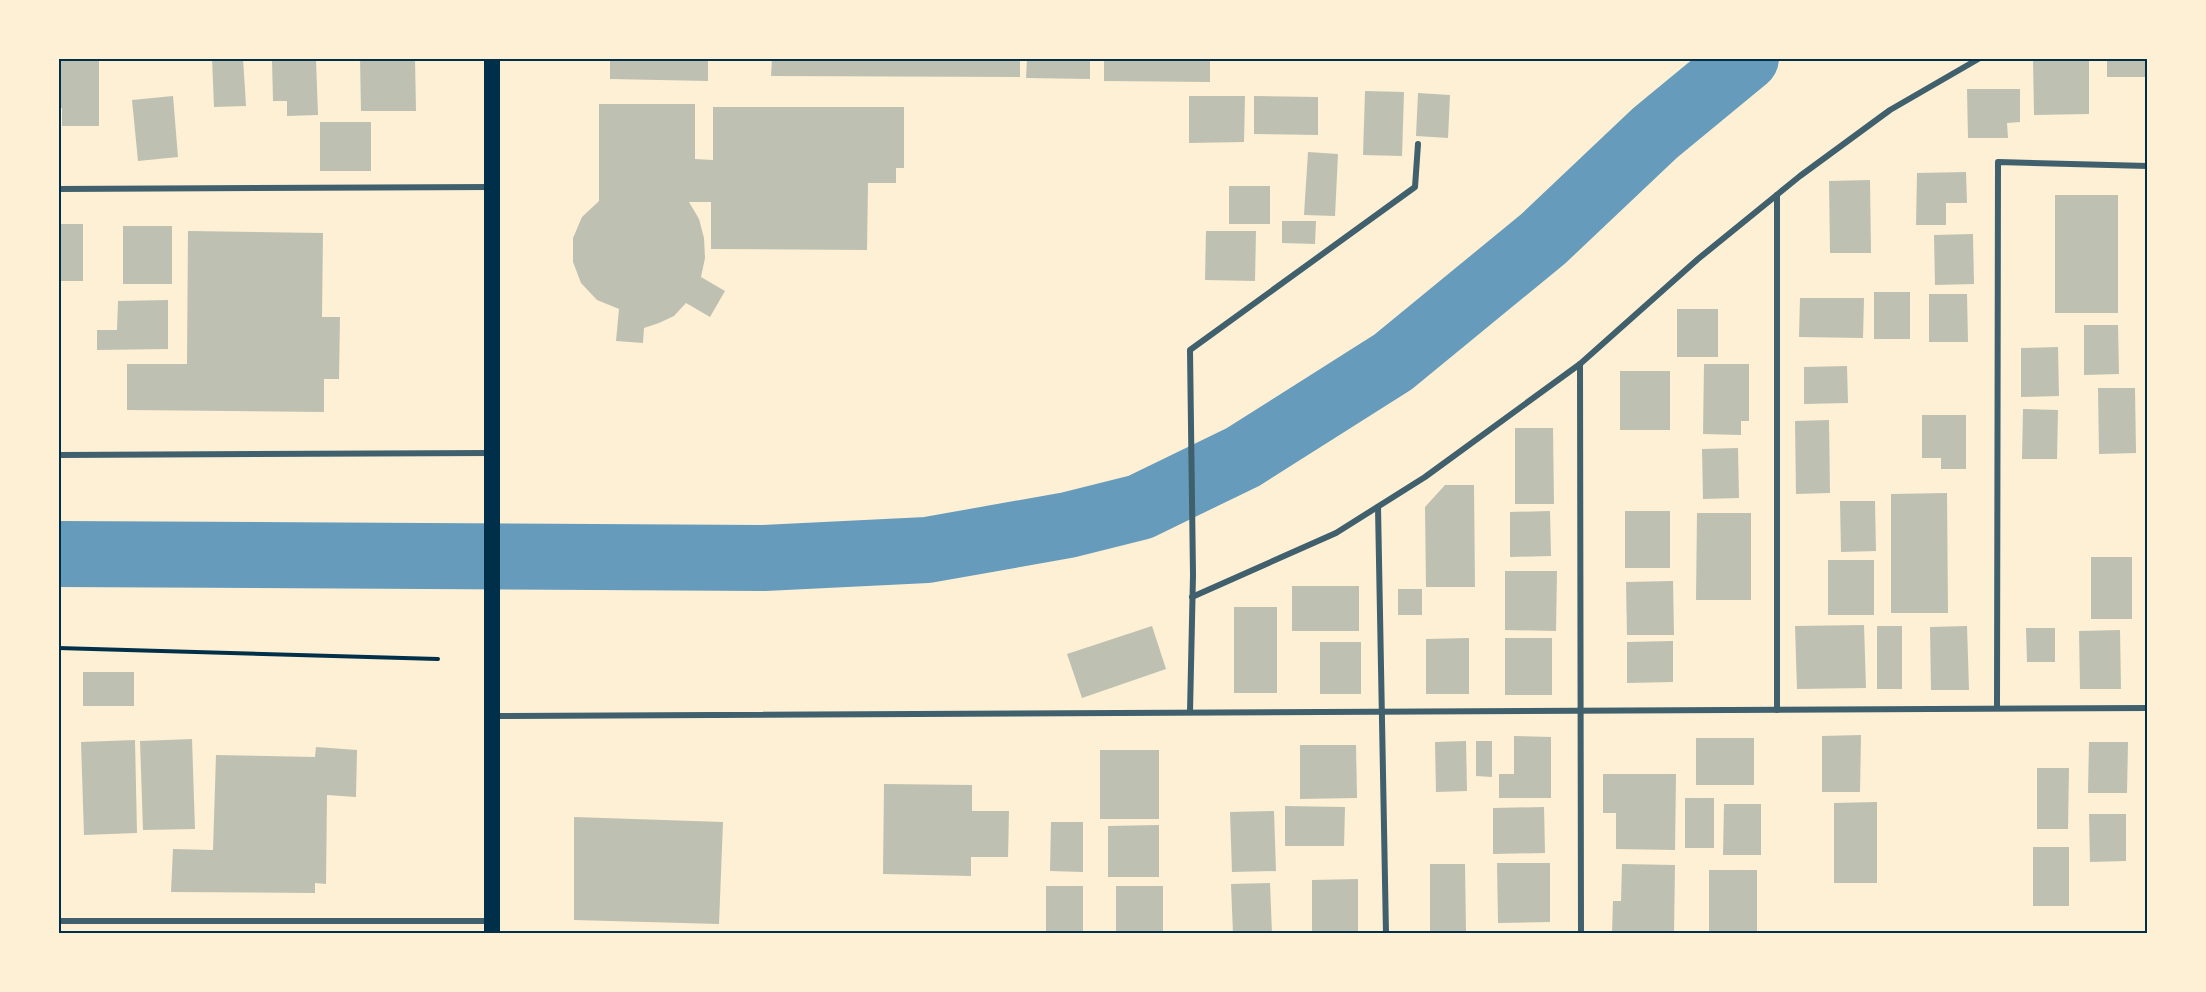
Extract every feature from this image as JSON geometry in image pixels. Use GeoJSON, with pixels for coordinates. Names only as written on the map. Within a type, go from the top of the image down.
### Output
{"type":"FeatureCollection","features":[{"type":"Feature","properties":{"kind":"highway"},"geometry":{"type":"LineString","coordinates":[[492,58],[492,927]]}},
{"type":"Feature","properties":{"kind":"street"},"geometry":{"type":"LineString","coordinates":[[1192,597],[1336,533],[1425,477],[1580,364],[1698,259],[1777,195],[1890,110],[1980,58]]}},
{"type":"Feature","properties":{"kind":"street"},"geometry":{"type":"LineString","coordinates":[[1190,712],[1193,575],[1190,350],[1415,188],[1418,144]]}},
{"type":"Feature","properties":{"kind":"street"},"geometry":{"type":"LineString","coordinates":[[1997,708],[1998,162],[2148,166]]}},
{"type":"Feature","properties":{"kind":"street"},"geometry":{"type":"LineString","coordinates":[[58,189],[492,187]]}},
{"type":"Feature","properties":{"kind":"street"},"geometry":{"type":"LineString","coordinates":[[1777,195],[1777,710]]}},
{"type":"Feature","properties":{"kind":"street"},"geometry":{"type":"LineString","coordinates":[[1580,364],[1581,933]]}},
{"type":"Feature","properties":{"kind":"street"},"geometry":{"type":"LineString","coordinates":[[58,455],[492,453]]}},
{"type":"Feature","properties":{"kind":"street"},"geometry":{"type":"LineString","coordinates":[[1378,507],[1386,933]]}},
{"type":"Feature","properties":{"kind":"street"},"geometry":{"type":"LineString","coordinates":[[492,716],[2148,708]]}},
{"type":"Feature","properties":{"kind":"street"},"geometry":{"type":"LineString","coordinates":[[58,921],[492,927]]}},
{"type":"Feature","properties":{"kind":"path"},"geometry":{"type":"LineString","coordinates":[[58,648],[438,659]]}},
{"type":"Feature","properties":{"kind":"building"},"geometry":{"type":"Polygon","coordinates":[[[212,58],[243,58],[246,106],[214,107],[212,58]]]}},
{"type":"Feature","properties":{"kind":"building"},"geometry":{"type":"Polygon","coordinates":[[[360,58],[415,58],[416,111],[361,111],[360,58]]]}},
{"type":"Feature","properties":{"kind":"building"},"geometry":{"type":"Polygon","coordinates":[[[610,58],[708,58],[708,81],[610,79],[610,58]]]}},
{"type":"Feature","properties":{"kind":"building"},"geometry":{"type":"Polygon","coordinates":[[[772,58],[1020,58],[1020,77],[771,76],[772,58]]]}},
{"type":"Feature","properties":{"kind":"building"},"geometry":{"type":"Polygon","coordinates":[[[1027,58],[1090,58],[1090,79],[1026,78],[1027,58]]]}},
{"type":"Feature","properties":{"kind":"building"},"geometry":{"type":"Polygon","coordinates":[[[1104,58],[1210,58],[1210,82],[1104,81],[1104,58]]]}},
{"type":"Feature","properties":{"kind":"building"},"geometry":{"type":"Polygon","coordinates":[[[2033,58],[2089,58],[2089,114],[2034,115],[2033,58]]]}},
{"type":"Feature","properties":{"kind":"building"},"geometry":{"type":"Polygon","coordinates":[[[2107,58],[2148,58],[2148,77],[2107,77],[2107,58]]]}},
{"type":"Feature","properties":{"kind":"building"},"geometry":{"type":"Polygon","coordinates":[[[58,59],[99,60],[99,126],[62,126],[62,108],[58,108],[58,59]]]}},
{"type":"Feature","properties":{"kind":"building"},"geometry":{"type":"Polygon","coordinates":[[[316,59],[318,115],[287,116],[287,101],[273,101],[272,60],[316,59]]]}},
{"type":"Feature","properties":{"kind":"building"},"geometry":{"type":"Polygon","coordinates":[[[1967,89],[2020,89],[2020,122],[2007,123],[2008,138],[1968,138],[1967,89]]]}},
{"type":"Feature","properties":{"kind":"building"},"geometry":{"type":"Polygon","coordinates":[[[1365,91],[1404,92],[1402,156],[1363,155],[1365,91]]]}},
{"type":"Feature","properties":{"kind":"building"},"geometry":{"type":"Polygon","coordinates":[[[1418,93],[1450,95],[1448,138],[1416,136],[1418,93]]]}},
{"type":"Feature","properties":{"kind":"building"},"geometry":{"type":"Polygon","coordinates":[[[173,96],[178,157],[138,161],[132,100],[173,96]]]}},
{"type":"Feature","properties":{"kind":"building"},"geometry":{"type":"Polygon","coordinates":[[[1189,96],[1245,96],[1244,142],[1189,143],[1189,96]]]}},
{"type":"Feature","properties":{"kind":"building"},"geometry":{"type":"Polygon","coordinates":[[[1254,96],[1318,97],[1318,135],[1254,134],[1254,96]]]}},
{"type":"Feature","properties":{"kind":"building"},"geometry":{"type":"Polygon","coordinates":[[[599,104],[695,104],[695,159],[713,160],[713,107],[904,107],[904,168],[896,168],[896,183],[868,183],[867,250],[711,249],[711,202],[689,202],[699,219],[704,238],[705,258],[701,277],[725,291],[710,317],[686,303],[674,316],[644,328],[643,343],[616,341],[619,309],[597,300],[581,283],[573,262],[573,238],[582,217],[599,201],[599,104]]]}},
{"type":"Feature","properties":{"kind":"building"},"geometry":{"type":"Polygon","coordinates":[[[320,122],[371,122],[371,171],[320,171],[320,122]]]}},
{"type":"Feature","properties":{"kind":"building"},"geometry":{"type":"Polygon","coordinates":[[[1308,152],[1338,154],[1335,216],[1304,215],[1308,152]]]}},
{"type":"Feature","properties":{"kind":"building"},"geometry":{"type":"Polygon","coordinates":[[[1966,172],[1967,203],[1946,203],[1946,225],[1916,225],[1917,173],[1966,172]]]}},
{"type":"Feature","properties":{"kind":"building"},"geometry":{"type":"Polygon","coordinates":[[[1870,180],[1871,253],[1830,253],[1829,181],[1870,180]]]}},
{"type":"Feature","properties":{"kind":"building"},"geometry":{"type":"Polygon","coordinates":[[[1229,186],[1270,186],[1270,224],[1229,224],[1229,186]]]}},
{"type":"Feature","properties":{"kind":"building"},"geometry":{"type":"Polygon","coordinates":[[[2055,195],[2118,195],[2118,313],[2055,313],[2055,195]]]}},
{"type":"Feature","properties":{"kind":"building"},"geometry":{"type":"Polygon","coordinates":[[[1282,221],[1316,221],[1315,244],[1282,243],[1282,221]]]}},
{"type":"Feature","properties":{"kind":"building"},"geometry":{"type":"Polygon","coordinates":[[[58,224],[83,224],[83,281],[58,281],[58,224]]]}},
{"type":"Feature","properties":{"kind":"building"},"geometry":{"type":"Polygon","coordinates":[[[123,226],[172,226],[172,284],[123,284],[123,226]]]}},
{"type":"Feature","properties":{"kind":"building"},"geometry":{"type":"Polygon","coordinates":[[[188,231],[323,233],[322,317],[340,317],[339,379],[324,379],[324,412],[127,410],[127,364],[187,364],[188,231]]]}},
{"type":"Feature","properties":{"kind":"building"},"geometry":{"type":"Polygon","coordinates":[[[1206,231],[1256,231],[1255,281],[1205,280],[1206,231]]]}},
{"type":"Feature","properties":{"kind":"building"},"geometry":{"type":"Polygon","coordinates":[[[1973,234],[1974,284],[1935,285],[1934,235],[1973,234]]]}},
{"type":"Feature","properties":{"kind":"building"},"geometry":{"type":"Polygon","coordinates":[[[1874,292],[1910,292],[1910,339],[1874,339],[1874,292]]]}},
{"type":"Feature","properties":{"kind":"building"},"geometry":{"type":"Polygon","coordinates":[[[1929,294],[1967,294],[1968,342],[1929,342],[1929,294]]]}},
{"type":"Feature","properties":{"kind":"building"},"geometry":{"type":"Polygon","coordinates":[[[1800,298],[1864,298],[1863,338],[1799,337],[1800,298]]]}},
{"type":"Feature","properties":{"kind":"building"},"geometry":{"type":"Polygon","coordinates":[[[168,300],[168,349],[97,350],[97,330],[117,330],[118,301],[168,300]]]}},
{"type":"Feature","properties":{"kind":"building"},"geometry":{"type":"Polygon","coordinates":[[[1677,309],[1718,309],[1718,357],[1677,357],[1677,309]]]}},
{"type":"Feature","properties":{"kind":"building"},"geometry":{"type":"Polygon","coordinates":[[[2084,325],[2118,325],[2119,374],[2084,375],[2084,325]]]}},
{"type":"Feature","properties":{"kind":"building"},"geometry":{"type":"Polygon","coordinates":[[[2058,347],[2059,396],[2021,397],[2021,348],[2058,347]]]}},
{"type":"Feature","properties":{"kind":"building"},"geometry":{"type":"Polygon","coordinates":[[[1704,364],[1749,364],[1749,421],[1741,421],[1741,435],[1703,434],[1704,364]]]}},
{"type":"Feature","properties":{"kind":"building"},"geometry":{"type":"Polygon","coordinates":[[[1847,366],[1848,403],[1804,404],[1804,367],[1847,366]]]}},
{"type":"Feature","properties":{"kind":"building"},"geometry":{"type":"Polygon","coordinates":[[[1620,371],[1670,371],[1670,430],[1620,430],[1620,371]]]}},
{"type":"Feature","properties":{"kind":"building"},"geometry":{"type":"Polygon","coordinates":[[[2098,388],[2135,388],[2136,453],[2099,454],[2098,388]]]}},
{"type":"Feature","properties":{"kind":"building"},"geometry":{"type":"Polygon","coordinates":[[[2023,409],[2058,410],[2057,459],[2022,459],[2023,409]]]}},
{"type":"Feature","properties":{"kind":"building"},"geometry":{"type":"Polygon","coordinates":[[[1922,415],[1966,415],[1966,469],[1941,469],[1941,458],[1922,458],[1922,415]]]}},
{"type":"Feature","properties":{"kind":"building"},"geometry":{"type":"Polygon","coordinates":[[[1829,420],[1830,493],[1796,494],[1795,421],[1829,420]]]}},
{"type":"Feature","properties":{"kind":"building"},"geometry":{"type":"Polygon","coordinates":[[[1515,428],[1553,428],[1554,504],[1515,504],[1515,428]]]}},
{"type":"Feature","properties":{"kind":"building"},"geometry":{"type":"Polygon","coordinates":[[[1738,448],[1739,498],[1703,499],[1702,449],[1738,448]]]}},
{"type":"Feature","properties":{"kind":"building"},"geometry":{"type":"Polygon","coordinates":[[[1445,485],[1474,485],[1475,587],[1426,587],[1425,507],[1445,485]]]}},
{"type":"Feature","properties":{"kind":"building"},"geometry":{"type":"Polygon","coordinates":[[[1947,493],[1948,613],[1891,613],[1891,494],[1947,493]]]}},
{"type":"Feature","properties":{"kind":"building"},"geometry":{"type":"Polygon","coordinates":[[[1840,501],[1875,501],[1876,551],[1841,552],[1840,501]]]}},
{"type":"Feature","properties":{"kind":"building"},"geometry":{"type":"Polygon","coordinates":[[[1550,511],[1551,556],[1510,557],[1510,512],[1550,511]]]}},
{"type":"Feature","properties":{"kind":"building"},"geometry":{"type":"Polygon","coordinates":[[[1625,511],[1670,511],[1670,568],[1625,568],[1625,511]]]}},
{"type":"Feature","properties":{"kind":"building"},"geometry":{"type":"Polygon","coordinates":[[[1697,513],[1751,513],[1751,600],[1696,600],[1697,513]]]}},
{"type":"Feature","properties":{"kind":"building"},"geometry":{"type":"Polygon","coordinates":[[[2091,557],[2132,557],[2132,619],[2091,619],[2091,557]]]}},
{"type":"Feature","properties":{"kind":"building"},"geometry":{"type":"Polygon","coordinates":[[[1828,560],[1874,560],[1874,615],[1828,615],[1828,560]]]}},
{"type":"Feature","properties":{"kind":"building"},"geometry":{"type":"Polygon","coordinates":[[[1505,571],[1557,571],[1556,631],[1505,630],[1505,571]]]}},
{"type":"Feature","properties":{"kind":"building"},"geometry":{"type":"Polygon","coordinates":[[[1673,581],[1674,635],[1627,635],[1626,582],[1673,581]]]}},
{"type":"Feature","properties":{"kind":"building"},"geometry":{"type":"Polygon","coordinates":[[[1292,586],[1359,586],[1359,631],[1292,631],[1292,586]]]}},
{"type":"Feature","properties":{"kind":"building"},"geometry":{"type":"Polygon","coordinates":[[[1398,589],[1422,589],[1422,615],[1398,615],[1398,589]]]}},
{"type":"Feature","properties":{"kind":"building"},"geometry":{"type":"Polygon","coordinates":[[[1234,607],[1277,607],[1277,693],[1234,693],[1234,607]]]}},
{"type":"Feature","properties":{"kind":"building"},"geometry":{"type":"Polygon","coordinates":[[[1864,625],[1866,688],[1797,689],[1795,626],[1864,625]]]}},
{"type":"Feature","properties":{"kind":"building"},"geometry":{"type":"Polygon","coordinates":[[[1152,626],[1166,669],[1082,698],[1067,654],[1152,626]]]}},
{"type":"Feature","properties":{"kind":"building"},"geometry":{"type":"Polygon","coordinates":[[[1877,626],[1902,626],[1902,689],[1877,689],[1877,626]]]}},
{"type":"Feature","properties":{"kind":"building"},"geometry":{"type":"Polygon","coordinates":[[[1967,626],[1969,690],[1931,690],[1930,627],[1967,626]]]}},
{"type":"Feature","properties":{"kind":"building"},"geometry":{"type":"Polygon","coordinates":[[[2026,628],[2055,628],[2055,662],[2027,662],[2026,628]]]}},
{"type":"Feature","properties":{"kind":"building"},"geometry":{"type":"Polygon","coordinates":[[[2120,630],[2121,689],[2080,689],[2079,631],[2120,630]]]}},
{"type":"Feature","properties":{"kind":"building"},"geometry":{"type":"Polygon","coordinates":[[[1469,638],[1469,694],[1426,694],[1426,639],[1469,638]]]}},
{"type":"Feature","properties":{"kind":"building"},"geometry":{"type":"Polygon","coordinates":[[[1505,638],[1552,638],[1552,695],[1505,695],[1505,638]]]}},
{"type":"Feature","properties":{"kind":"building"},"geometry":{"type":"Polygon","coordinates":[[[1673,641],[1673,682],[1627,683],[1627,642],[1673,641]]]}},
{"type":"Feature","properties":{"kind":"building"},"geometry":{"type":"Polygon","coordinates":[[[1320,642],[1361,642],[1361,694],[1320,694],[1320,642]]]}},
{"type":"Feature","properties":{"kind":"building"},"geometry":{"type":"Polygon","coordinates":[[[83,672],[134,672],[134,706],[83,706],[83,672]]]}},
{"type":"Feature","properties":{"kind":"building"},"geometry":{"type":"Polygon","coordinates":[[[1861,735],[1860,792],[1822,792],[1822,736],[1861,735]]]}},
{"type":"Feature","properties":{"kind":"building"},"geometry":{"type":"Polygon","coordinates":[[[1514,736],[1551,737],[1551,798],[1499,798],[1499,774],[1514,774],[1514,736]]]}},
{"type":"Feature","properties":{"kind":"building"},"geometry":{"type":"Polygon","coordinates":[[[1696,738],[1754,738],[1754,785],[1696,785],[1696,738]]]}},
{"type":"Feature","properties":{"kind":"building"},"geometry":{"type":"Polygon","coordinates":[[[192,739],[195,829],[143,830],[140,741],[192,739]]]}},
{"type":"Feature","properties":{"kind":"building"},"geometry":{"type":"Polygon","coordinates":[[[135,740],[137,833],[84,835],[81,742],[135,740]]]}},
{"type":"Feature","properties":{"kind":"building"},"geometry":{"type":"Polygon","coordinates":[[[1466,741],[1467,791],[1436,792],[1435,742],[1466,741]]]}},
{"type":"Feature","properties":{"kind":"building"},"geometry":{"type":"Polygon","coordinates":[[[1476,741],[1492,741],[1492,777],[1476,776],[1476,741]]]}},
{"type":"Feature","properties":{"kind":"building"},"geometry":{"type":"Polygon","coordinates":[[[2089,742],[2128,742],[2127,793],[2088,793],[2089,742]]]}},
{"type":"Feature","properties":{"kind":"building"},"geometry":{"type":"Polygon","coordinates":[[[1300,745],[1356,745],[1357,798],[1300,799],[1300,745]]]}},
{"type":"Feature","properties":{"kind":"building"},"geometry":{"type":"Polygon","coordinates":[[[316,747],[357,750],[356,797],[327,795],[326,884],[315,883],[315,893],[171,892],[173,849],[213,850],[216,755],[315,757],[316,747]]]}},
{"type":"Feature","properties":{"kind":"building"},"geometry":{"type":"Polygon","coordinates":[[[1100,750],[1159,750],[1159,819],[1100,819],[1100,750]]]}},
{"type":"Feature","properties":{"kind":"building"},"geometry":{"type":"Polygon","coordinates":[[[2037,768],[2069,768],[2068,829],[2037,829],[2037,768]]]}},
{"type":"Feature","properties":{"kind":"building"},"geometry":{"type":"Polygon","coordinates":[[[1603,774],[1676,774],[1675,850],[1616,849],[1616,813],[1603,813],[1603,774]]]}},
{"type":"Feature","properties":{"kind":"building"},"geometry":{"type":"Polygon","coordinates":[[[884,784],[972,785],[972,811],[1009,811],[1008,857],[971,857],[971,876],[883,874],[884,784]]]}},
{"type":"Feature","properties":{"kind":"building"},"geometry":{"type":"Polygon","coordinates":[[[1685,798],[1714,798],[1714,848],[1685,848],[1685,798]]]}},
{"type":"Feature","properties":{"kind":"building"},"geometry":{"type":"Polygon","coordinates":[[[1877,802],[1877,883],[1834,883],[1834,803],[1877,802]]]}},
{"type":"Feature","properties":{"kind":"building"},"geometry":{"type":"Polygon","coordinates":[[[1724,804],[1761,804],[1761,855],[1723,855],[1724,804]]]}},
{"type":"Feature","properties":{"kind":"building"},"geometry":{"type":"Polygon","coordinates":[[[1285,806],[1345,807],[1344,846],[1285,846],[1285,806]]]}},
{"type":"Feature","properties":{"kind":"building"},"geometry":{"type":"Polygon","coordinates":[[[1544,807],[1545,853],[1493,854],[1493,808],[1544,807]]]}},
{"type":"Feature","properties":{"kind":"building"},"geometry":{"type":"Polygon","coordinates":[[[1274,811],[1276,871],[1232,872],[1230,812],[1274,811]]]}},
{"type":"Feature","properties":{"kind":"building"},"geometry":{"type":"Polygon","coordinates":[[[2089,814],[2126,814],[2126,861],[2090,862],[2089,814]]]}},
{"type":"Feature","properties":{"kind":"building"},"geometry":{"type":"Polygon","coordinates":[[[574,817],[723,822],[719,924],[574,920],[574,817]]]}},
{"type":"Feature","properties":{"kind":"building"},"geometry":{"type":"Polygon","coordinates":[[[1051,822],[1083,822],[1083,872],[1050,871],[1051,822]]]}},
{"type":"Feature","properties":{"kind":"building"},"geometry":{"type":"Polygon","coordinates":[[[1159,825],[1159,877],[1108,877],[1108,826],[1159,825]]]}},
{"type":"Feature","properties":{"kind":"building"},"geometry":{"type":"Polygon","coordinates":[[[2033,847],[2069,847],[2069,906],[2033,906],[2033,847]]]}},
{"type":"Feature","properties":{"kind":"building"},"geometry":{"type":"Polygon","coordinates":[[[1497,863],[1550,863],[1550,922],[1498,923],[1497,863]]]}},
{"type":"Feature","properties":{"kind":"building"},"geometry":{"type":"Polygon","coordinates":[[[1430,864],[1465,864],[1466,931],[1430,931],[1430,864]]]}},
{"type":"Feature","properties":{"kind":"building"},"geometry":{"type":"Polygon","coordinates":[[[1622,864],[1675,865],[1674,934],[1612,934],[1613,901],[1621,901],[1622,864]]]}},
{"type":"Feature","properties":{"kind":"building"},"geometry":{"type":"Polygon","coordinates":[[[1709,870],[1757,870],[1757,934],[1709,934],[1709,870]]]}},
{"type":"Feature","properties":{"kind":"building"},"geometry":{"type":"Polygon","coordinates":[[[1358,879],[1358,934],[1312,934],[1312,880],[1358,879]]]}},
{"type":"Feature","properties":{"kind":"building"},"geometry":{"type":"Polygon","coordinates":[[[1270,883],[1272,934],[1233,934],[1231,884],[1270,883]]]}},
{"type":"Feature","properties":{"kind":"building"},"geometry":{"type":"Polygon","coordinates":[[[1046,886],[1083,886],[1083,934],[1046,934],[1046,886]]]}},
{"type":"Feature","properties":{"kind":"building"},"geometry":{"type":"Polygon","coordinates":[[[1116,886],[1163,886],[1163,934],[1116,934],[1116,886]]]}},
{"type":"Feature","properties":{"kind":"waterway"},"geometry":{"type":"LineString","coordinates":[[58,554],[764,558],[927,550],[1068,525],[1140,507],[1243,457],[1393,362],[1543,239],[1655,133],[1746,58]]}}]}
